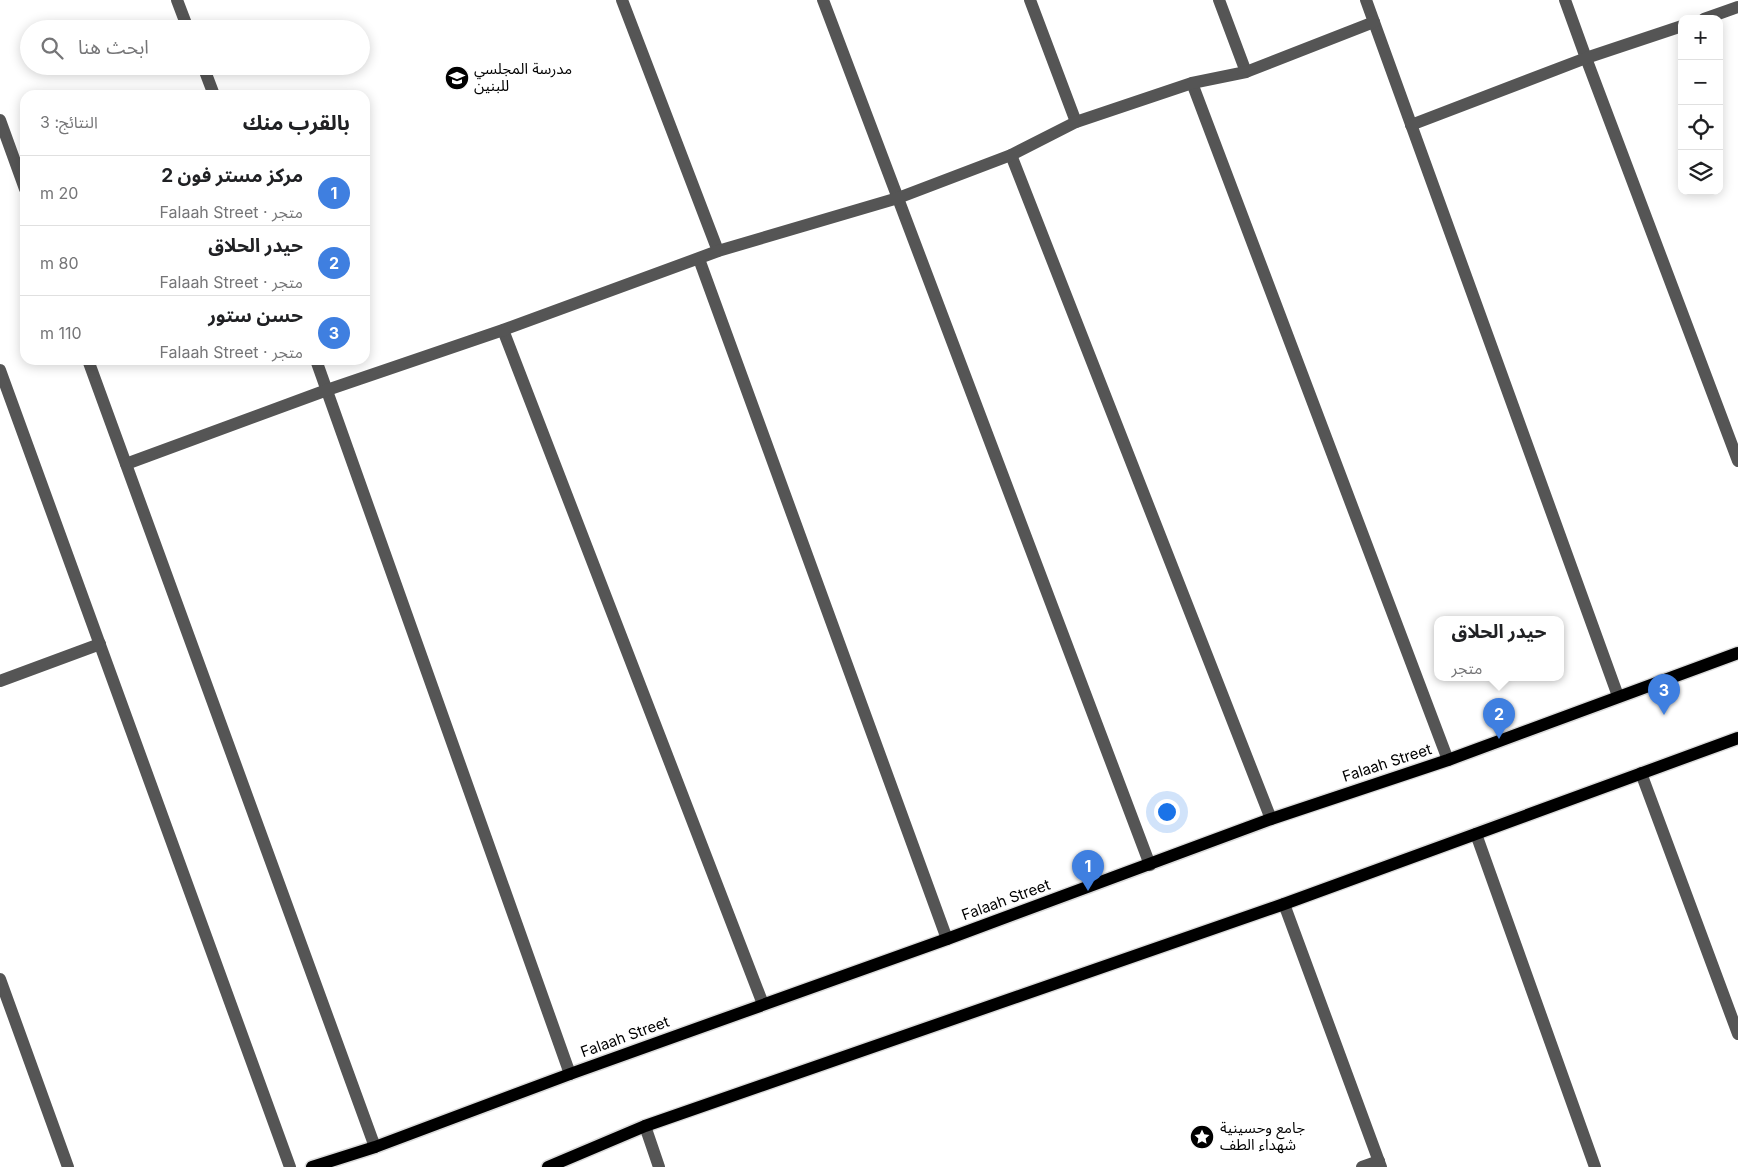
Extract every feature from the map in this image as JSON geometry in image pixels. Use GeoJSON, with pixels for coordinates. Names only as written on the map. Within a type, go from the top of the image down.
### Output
{"type":"FeatureCollection","features":[{"type":"Feature","properties":{"kind":"main road","name":"Falaah Street"},"geometry":{"type":"LineString","coordinates":[[312,1167],[375,1147],[570,1074],[1150,865],[1271,819],[1448,760],[1738,653]]}},
{"type":"Feature","properties":{"kind":"main road"},"geometry":{"type":"LineString","coordinates":[[548,1167],[645,1126],[1284,904],[1738,738]]}},
{"type":"Feature","properties":{"kind":"street"},"geometry":{"type":"LineString","coordinates":[[177,0],[185,20]]}},
{"type":"Feature","properties":{"kind":"street"},"geometry":{"type":"LineString","coordinates":[[622,0],[718,251]]}},
{"type":"Feature","properties":{"kind":"street"},"geometry":{"type":"LineString","coordinates":[[824,0],[1150,865]]}},
{"type":"Feature","properties":{"kind":"street"},"geometry":{"type":"LineString","coordinates":[[1030,0],[1076,122]]}},
{"type":"Feature","properties":{"kind":"street"},"geometry":{"type":"LineString","coordinates":[[1219,0],[1246,72]]}},
{"type":"Feature","properties":{"kind":"street"},"geometry":{"type":"LineString","coordinates":[[1366,0],[1618,696]]}},
{"type":"Feature","properties":{"kind":"street"},"geometry":{"type":"LineString","coordinates":[[1565,0],[1738,461]]}},
{"type":"Feature","properties":{"kind":"street"},"geometry":{"type":"LineString","coordinates":[[1715,15],[1738,7]]}},
{"type":"Feature","properties":{"kind":"street"},"geometry":{"type":"LineString","coordinates":[[126,464],[327,390],[503,330],[718,251],[898,198],[1011,155],[1076,122],[1192,83],[1246,72],[1374,22]]}},
{"type":"Feature","properties":{"kind":"street"},"geometry":{"type":"LineString","coordinates":[[1411,125],[1586,58],[1678,27]]}},
{"type":"Feature","properties":{"kind":"street"},"geometry":{"type":"LineString","coordinates":[[206,75],[212,90]]}},
{"type":"Feature","properties":{"kind":"street"},"geometry":{"type":"LineString","coordinates":[[1192,83],[1448,760]]}},
{"type":"Feature","properties":{"kind":"street"},"geometry":{"type":"LineString","coordinates":[[0,120],[20,175]]}},
{"type":"Feature","properties":{"kind":"street"},"geometry":{"type":"LineString","coordinates":[[1011,155],[1271,819]]}},
{"type":"Feature","properties":{"kind":"street"},"geometry":{"type":"LineString","coordinates":[[699,259],[947,939]]}},
{"type":"Feature","properties":{"kind":"street"},"geometry":{"type":"LineString","coordinates":[[503,330],[763,1004]]}},
{"type":"Feature","properties":{"kind":"street"},"geometry":{"type":"LineString","coordinates":[[90,365],[375,1147]]}},
{"type":"Feature","properties":{"kind":"street"},"geometry":{"type":"LineString","coordinates":[[318,365],[570,1074]]}},
{"type":"Feature","properties":{"kind":"street"},"geometry":{"type":"LineString","coordinates":[[0,370],[290,1167]]}},
{"type":"Feature","properties":{"kind":"street"},"geometry":{"type":"LineString","coordinates":[[0,681],[100,644]]}},
{"type":"Feature","properties":{"kind":"street"},"geometry":{"type":"LineString","coordinates":[[1641,773],[1738,1034]]}},
{"type":"Feature","properties":{"kind":"street"},"geometry":{"type":"LineString","coordinates":[[1476,834],[1594,1167]]}},
{"type":"Feature","properties":{"kind":"street"},"geometry":{"type":"LineString","coordinates":[[1284,904],[1380,1164],[1362,1167]]}},
{"type":"Feature","properties":{"kind":"street"},"geometry":{"type":"LineString","coordinates":[[0,979],[68,1167]]}},
{"type":"Feature","properties":{"kind":"street"},"geometry":{"type":"LineString","coordinates":[[645,1126],[659,1167]]}},
{"type":"Feature","properties":{"kind":"place","name":"مدرسة المجلسي للبنين"},"geometry":{"type":"Point","coordinates":[457,78]}},
{"type":"Feature","properties":{"kind":"place","name":"حسن ستور"},"geometry":{"type":"Point","coordinates":[1664,715]}},
{"type":"Feature","properties":{"kind":"place","name":"حيدر الحلاق"},"geometry":{"type":"Point","coordinates":[1499,739]}},
{"type":"Feature","properties":{"kind":"place","name":"مركز مستر فون 2"},"geometry":{"type":"Point","coordinates":[1088,891]}},
{"type":"Feature","properties":{"kind":"place","name":"جامع وحسينية شهداء الطف"},"geometry":{"type":"Point","coordinates":[1202,1137]}}]}
